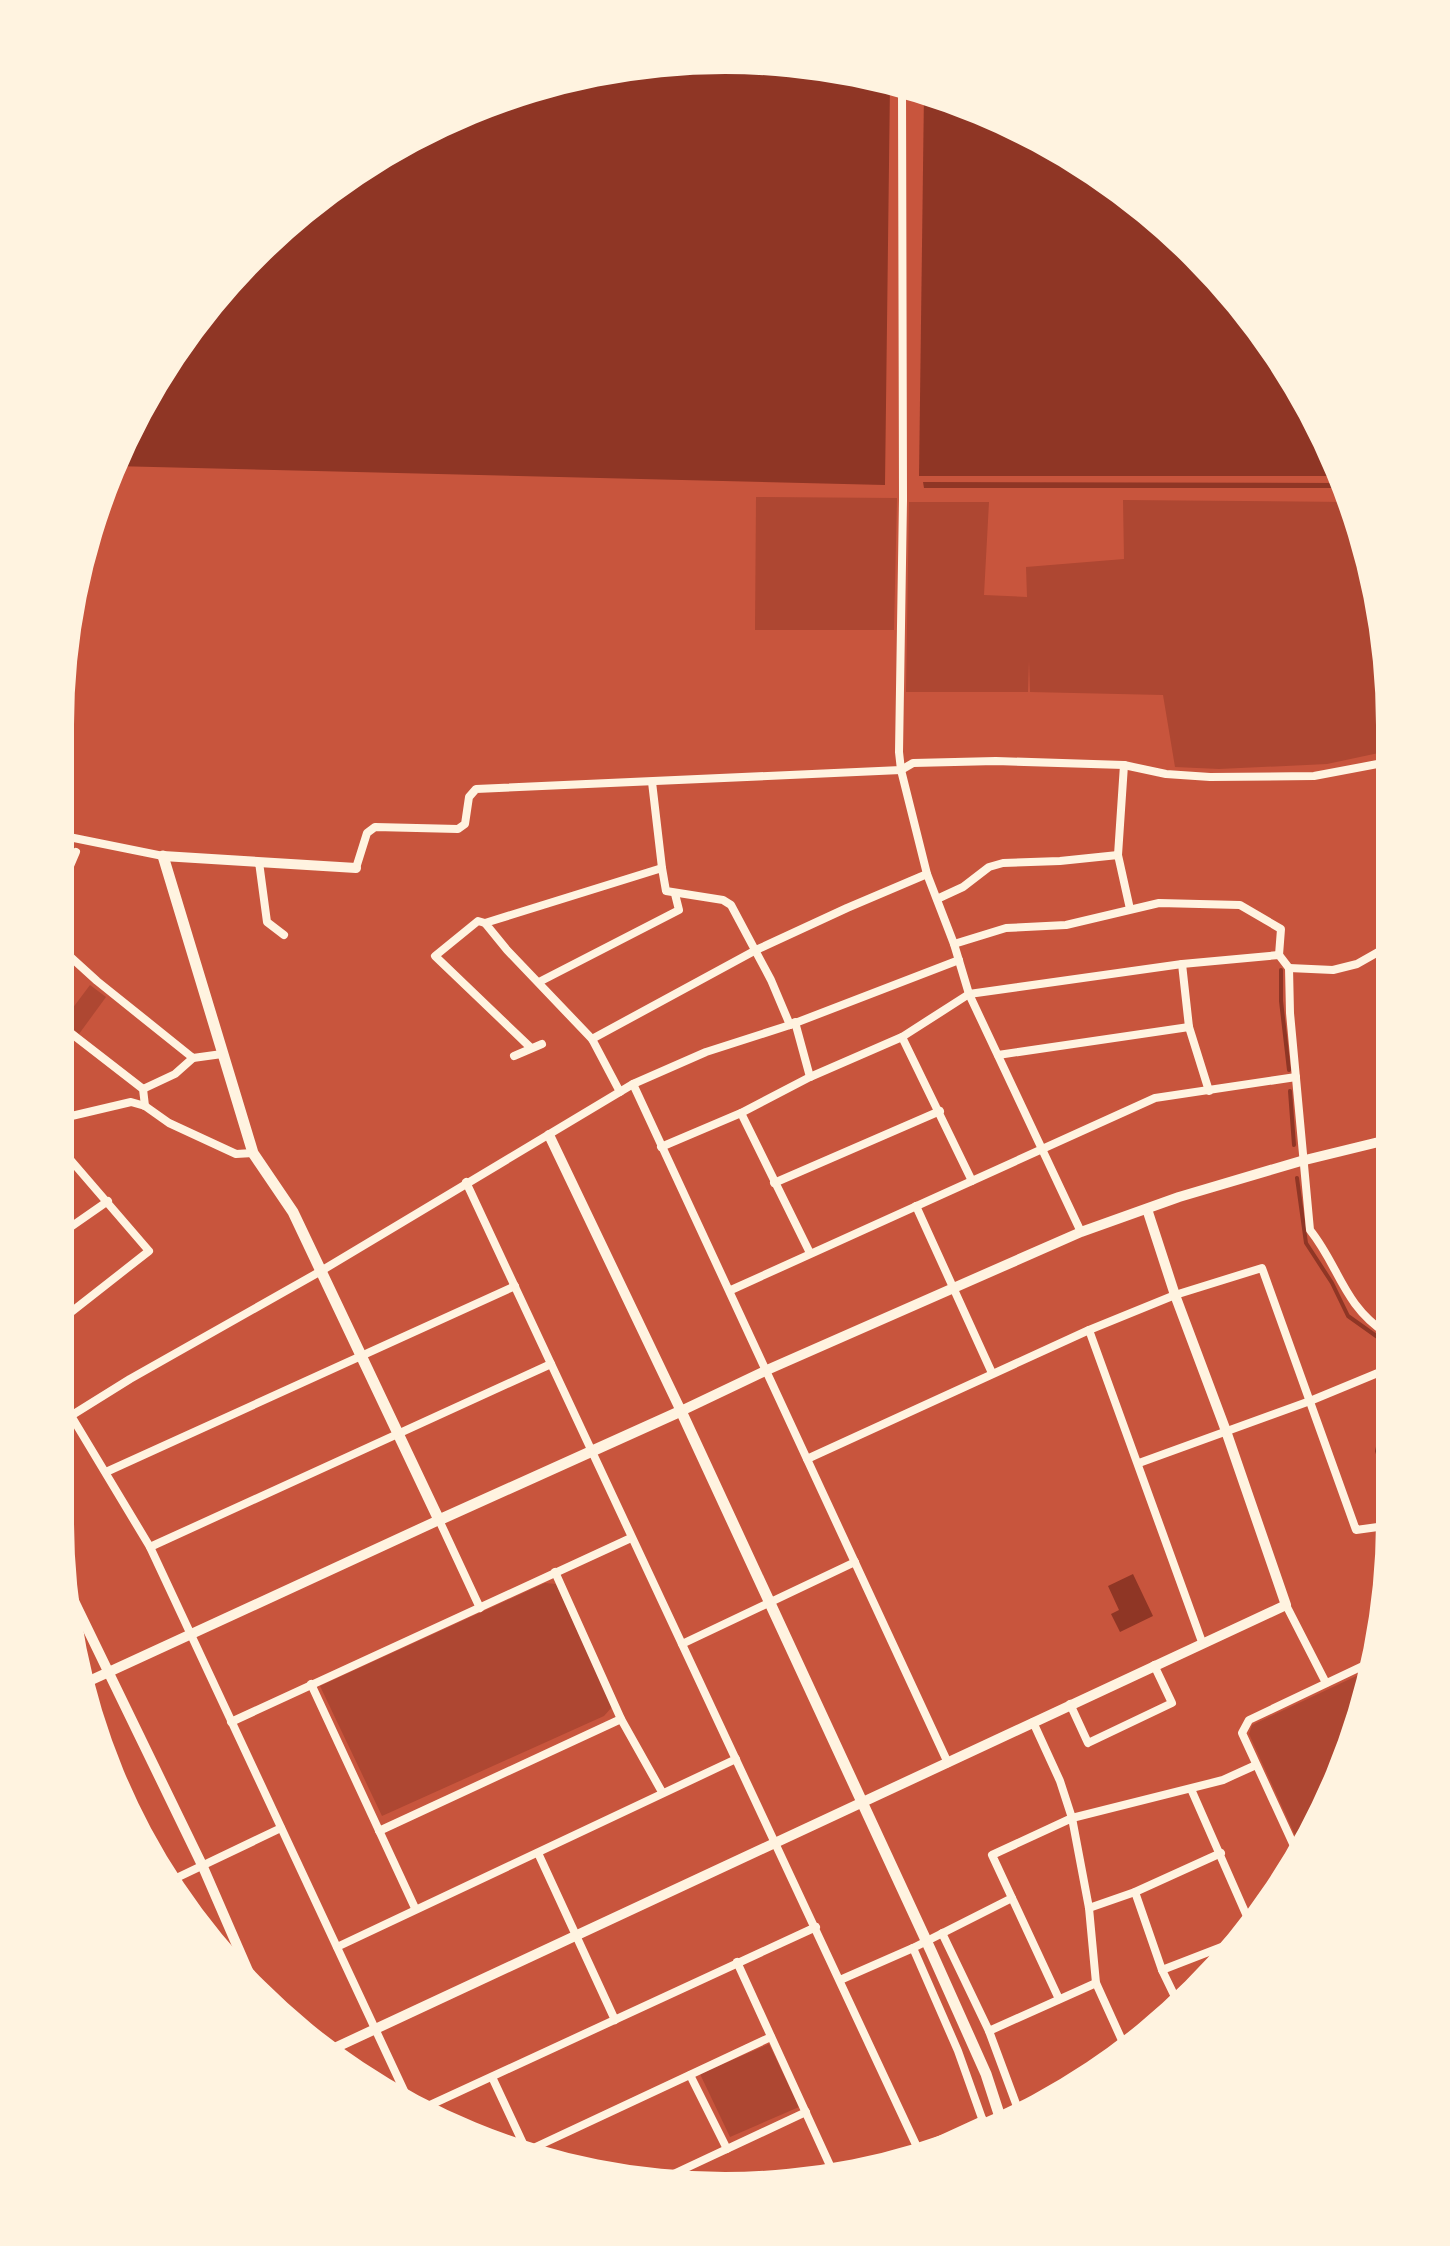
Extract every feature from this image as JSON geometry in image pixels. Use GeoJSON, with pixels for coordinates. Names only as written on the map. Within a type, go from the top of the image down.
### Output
{"type":"FeatureCollection","features":[{"type":"Feature","properties":{"kind":"main road"},"geometry":{"type":"LineString","coordinates":[[163,856],[253,1153],[293,1212],[439,1520],[681,1411],[771,1600],[986,2074],[998,2111]]}},
{"type":"Feature","properties":{"kind":"street"},"geometry":{"type":"LineString","coordinates":[[902,99],[901,770],[927,874],[969,994],[1081,1232]]}},
{"type":"Feature","properties":{"kind":"street"},"geometry":{"type":"LineString","coordinates":[[74,838],[163,856],[356,868],[367,833],[375,827],[458,829],[465,824],[469,797],[476,789],[901,770],[913,763],[996,761],[1124,765],[1166,774],[1210,777],[1314,776],[1376,764]]}},
{"type":"Feature","properties":{"kind":"street"},"geometry":{"type":"LineString","coordinates":[[1124,765],[1118,855],[1130,909]]}},
{"type":"Feature","properties":{"kind":"street"},"geometry":{"type":"LineString","coordinates":[[652,782],[666,891],[723,900],[731,905],[792,1024],[810,1077]]}},
{"type":"Feature","properties":{"kind":"street"},"geometry":{"type":"LineString","coordinates":[[74,857],[76,852]]}},
{"type":"Feature","properties":{"kind":"street"},"geometry":{"type":"LineString","coordinates":[[937,899],[963,887],[989,867],[1003,863],[1118,855]]}},
{"type":"Feature","properties":{"kind":"street"},"geometry":{"type":"LineString","coordinates":[[259,862],[267,922],[284,935]]}},
{"type":"Feature","properties":{"kind":"street"},"geometry":{"type":"LineString","coordinates":[[485,923],[662,868]]}},
{"type":"Feature","properties":{"kind":"street"},"geometry":{"type":"LineString","coordinates":[[592,1039],[756,950],[927,874]]}},
{"type":"Feature","properties":{"kind":"street"},"geometry":{"type":"LineString","coordinates":[[539,982],[679,910],[675,894]]}},
{"type":"Feature","properties":{"kind":"street"},"geometry":{"type":"LineString","coordinates":[[954,944],[1006,928],[1066,925],[1159,903],[1240,905],[1281,929],[1279,955],[1289,968],[1301,1161],[1310,1230],[1321,1243],[1352,1303],[1376,1324]]}},
{"type":"Feature","properties":{"kind":"street"},"geometry":{"type":"LineString","coordinates":[[531,1048],[435,956],[478,921],[485,923],[592,1039],[620,1092]]}},
{"type":"Feature","properties":{"kind":"street"},"geometry":{"type":"LineString","coordinates":[[1289,968],[1333,970],[1357,964],[1376,953]]}},
{"type":"Feature","properties":{"kind":"street"},"geometry":{"type":"LineString","coordinates":[[661,1147],[902,1037],[969,994],[1182,964],[1279,955]]}},
{"type":"Feature","properties":{"kind":"street"},"geometry":{"type":"LineString","coordinates":[[74,960],[193,1058]]}},
{"type":"Feature","properties":{"kind":"street"},"geometry":{"type":"LineString","coordinates":[[74,1414],[321,1271],[633,1084],[706,1052],[792,1024],[959,960]]}},
{"type":"Feature","properties":{"kind":"street"},"geometry":{"type":"LineString","coordinates":[[1182,964],[1189,1027],[1209,1091]]}},
{"type":"Feature","properties":{"kind":"street"},"geometry":{"type":"LineString","coordinates":[[998,1055],[1189,1027]]}},
{"type":"Feature","properties":{"kind":"street"},"geometry":{"type":"LineString","coordinates":[[74,1036],[143,1089],[145,1106]]}},
{"type":"Feature","properties":{"kind":"street"},"geometry":{"type":"LineString","coordinates":[[902,1037],[972,1181]]}},
{"type":"Feature","properties":{"kind":"street"},"geometry":{"type":"LineString","coordinates":[[514,1056],[542,1044]]}},
{"type":"Feature","properties":{"kind":"street"},"geometry":{"type":"LineString","coordinates":[[143,1089],[175,1074],[193,1058],[222,1054]]}},
{"type":"Feature","properties":{"kind":"street"},"geometry":{"type":"LineString","coordinates":[[731,1290],[1155,1098],[1296,1077]]}},
{"type":"Feature","properties":{"kind":"street"},"geometry":{"type":"LineString","coordinates":[[633,1084],[948,1763]]}},
{"type":"Feature","properties":{"kind":"street"},"geometry":{"type":"LineString","coordinates":[[74,1115],[131,1102],[145,1106],[169,1123],[236,1154],[253,1153]]}},
{"type":"Feature","properties":{"kind":"street"},"geometry":{"type":"LineString","coordinates":[[774,1183],[940,1111]]}},
{"type":"Feature","properties":{"kind":"street"},"geometry":{"type":"LineString","coordinates":[[741,1113],[810,1253]]}},
{"type":"Feature","properties":{"kind":"street"},"geometry":{"type":"LineString","coordinates":[[549,1135],[681,1411],[1081,1232],[1301,1161],[1376,1143]]}},
{"type":"Feature","properties":{"kind":"street"},"geometry":{"type":"LineString","coordinates":[[74,1163],[149,1251],[74,1310]]}},
{"type":"Feature","properties":{"kind":"street"},"geometry":{"type":"LineString","coordinates":[[466,1182],[915,2143]]}},
{"type":"Feature","properties":{"kind":"street"},"geometry":{"type":"LineString","coordinates":[[74,1223],[108,1201]]}},
{"type":"Feature","properties":{"kind":"street"},"geometry":{"type":"LineString","coordinates":[[916,1206],[992,1373]]}},
{"type":"Feature","properties":{"kind":"street"},"geometry":{"type":"LineString","coordinates":[[1147,1209],[1286,1605],[1326,1683]]}},
{"type":"Feature","properties":{"kind":"street"},"geometry":{"type":"LineString","coordinates":[[807,1459],[1089,1330],[1175,1295],[1262,1268],[1356,1530],[1376,1527]]}},
{"type":"Feature","properties":{"kind":"street"},"geometry":{"type":"LineString","coordinates":[[106,1472],[515,1286]]}},
{"type":"Feature","properties":{"kind":"street"},"geometry":{"type":"LineString","coordinates":[[1089,1330],[1202,1642]]}},
{"type":"Feature","properties":{"kind":"street"},"geometry":{"type":"LineString","coordinates":[[150,1547],[551,1364]]}},
{"type":"Feature","properties":{"kind":"street"},"geometry":{"type":"LineString","coordinates":[[1139,1463],[1376,1374]]}},
{"type":"Feature","properties":{"kind":"street"},"geometry":{"type":"LineString","coordinates":[[74,1418],[150,1547],[402,2087]]}},
{"type":"Feature","properties":{"kind":"street"},"geometry":{"type":"LineString","coordinates":[[94,1679],[439,1520],[480,1608]]}},
{"type":"Feature","properties":{"kind":"street"},"geometry":{"type":"LineString","coordinates":[[231,1722],[631,1538]]}},
{"type":"Feature","properties":{"kind":"street"},"geometry":{"type":"LineString","coordinates":[[682,1644],[855,1562]]}},
{"type":"Feature","properties":{"kind":"street"},"geometry":{"type":"LineString","coordinates":[[555,1572],[621,1719],[662,1792]]}},
{"type":"Feature","properties":{"kind":"street"},"geometry":{"type":"LineString","coordinates":[[340,2045],[1286,1605]]}},
{"type":"Feature","properties":{"kind":"street"},"geometry":{"type":"LineString","coordinates":[[82,1619],[203,1867],[242,1956]]}},
{"type":"Feature","properties":{"kind":"street"},"geometry":{"type":"LineString","coordinates":[[1070,1704],[1088,1743],[1172,1703],[1154,1665]]}},
{"type":"Feature","properties":{"kind":"street"},"geometry":{"type":"LineString","coordinates":[[1292,1841],[1242,1733],[1249,1720],[1359,1668]]}},
{"type":"Feature","properties":{"kind":"street"},"geometry":{"type":"LineString","coordinates":[[311,1684],[415,1908]]}},
{"type":"Feature","properties":{"kind":"street"},"geometry":{"type":"LineString","coordinates":[[379,1831],[621,1719]]}},
{"type":"Feature","properties":{"kind":"street"},"geometry":{"type":"LineString","coordinates":[[1033,1722],[1060,1781],[1072,1818],[1089,1908],[1096,1983],[1121,2037]]}},
{"type":"Feature","properties":{"kind":"street"},"geometry":{"type":"LineString","coordinates":[[337,1947],[736,1759]]}},
{"type":"Feature","properties":{"kind":"street"},"geometry":{"type":"LineString","coordinates":[[1059,1999],[992,1855],[1072,1818],[1223,1780],[1256,1765]]}},
{"type":"Feature","properties":{"kind":"street"},"geometry":{"type":"LineString","coordinates":[[1191,1789],[1245,1911]]}},
{"type":"Feature","properties":{"kind":"street"},"geometry":{"type":"LineString","coordinates":[[180,1877],[281,1828]]}},
{"type":"Feature","properties":{"kind":"street"},"geometry":{"type":"LineString","coordinates":[[538,1853],[615,2020]]}},
{"type":"Feature","properties":{"kind":"street"},"geometry":{"type":"LineString","coordinates":[[1089,1908],[1135,1892],[1221,1853]]}},
{"type":"Feature","properties":{"kind":"street"},"geometry":{"type":"LineString","coordinates":[[1135,1892],[1173,1992]]}},
{"type":"Feature","properties":{"kind":"street"},"geometry":{"type":"LineString","coordinates":[[840,1980],[913,1948],[928,1946],[942,1933],[1012,1898]]}},
{"type":"Feature","properties":{"kind":"street"},"geometry":{"type":"LineString","coordinates":[[434,2103],[816,1927]]}},
{"type":"Feature","properties":{"kind":"street"},"geometry":{"type":"LineString","coordinates":[[942,1933],[989,2031],[1016,2103]]}},
{"type":"Feature","properties":{"kind":"street"},"geometry":{"type":"LineString","coordinates":[[913,1948],[958,2051],[983,2118]]}},
{"type":"Feature","properties":{"kind":"street"},"geometry":{"type":"LineString","coordinates":[[1162,1970],[1214,1950]]}},
{"type":"Feature","properties":{"kind":"street"},"geometry":{"type":"LineString","coordinates":[[737,1962],[829,2163]]}},
{"type":"Feature","properties":{"kind":"street"},"geometry":{"type":"LineString","coordinates":[[989,2031],[1096,1983]]}},
{"type":"Feature","properties":{"kind":"street"},"geometry":{"type":"LineString","coordinates":[[542,2145],[771,2037]]}},
{"type":"Feature","properties":{"kind":"street"},"geometry":{"type":"LineString","coordinates":[[690,2075],[727,2149]]}},
{"type":"Feature","properties":{"kind":"street"},"geometry":{"type":"LineString","coordinates":[[492,2077],[521,2138]]}},
{"type":"Feature","properties":{"kind":"street"},"geometry":{"type":"LineString","coordinates":[[680,2171],[806,2112]]}},
{"type":"Feature","properties":{"kind":"shaded area"},"geometry":{"type":"Polygon","coordinates":[[[682,75],[768,75],[890,95],[885,485],[128,466],[161,399],[184,363],[236,296],[296,236],[363,184],[400,161],[476,124],[557,96],[682,75]]]}},
{"type":"Feature","properties":{"kind":"shaded area"},"geometry":{"type":"Polygon","coordinates":[[[924,106],[1013,141],[1050,161],[1087,184],[1154,236],[1214,296],[1266,363],[1309,437],[1326,476],[919,476],[924,106]]]}},
{"type":"Feature","properties":{"kind":"shaded area"},"geometry":{"type":"Polygon","coordinates":[[[923,482],[1329,483],[1330,488],[924,488],[923,482]]]}},
{"type":"Feature","properties":{"kind":"shaded area"},"geometry":{"type":"Polygon","coordinates":[[[756,497],[897,498],[894,630],[755,630],[756,497]]]}},
{"type":"Feature","properties":{"kind":"shaded area"},"geometry":{"type":"Polygon","coordinates":[[[1123,500],[1336,502],[1354,557],[1370,640],[1375,682],[1376,754],[1327,764],[1219,769],[1175,767],[1163,695],[1030,692],[1029,661],[1028,692],[906,692],[909,502],[989,502],[984,595],[1027,597],[1026,567],[1124,559],[1123,500]]]}},
{"type":"Feature","properties":{"kind":"shaded area"},"geometry":{"type":"Polygon","coordinates":[[[90,985],[106,997],[79,1034],[74,1030],[74,1006],[90,985]]]}},
{"type":"Feature","properties":{"kind":"shaded area"},"geometry":{"type":"Polygon","coordinates":[[[1133,1574],[1153,1616],[1120,1632],[1111,1614],[1119,1610],[1108,1586],[1133,1574]]]}},
{"type":"Feature","properties":{"kind":"shaded area"},"geometry":{"type":"Polygon","coordinates":[[[545,1583],[556,1584],[612,1707],[604,1716],[382,1816],[320,1686],[545,1583]]]}},
{"type":"Feature","properties":{"kind":"shaded area"},"geometry":{"type":"Polygon","coordinates":[[[1357,1676],[1326,1770],[1295,1836],[1249,1734],[1252,1725],[1357,1676]]]}},
{"type":"Feature","properties":{"kind":"shaded area"},"geometry":{"type":"Polygon","coordinates":[[[769,2044],[799,2107],[730,2137],[700,2074],[769,2044]]]}},
{"type":"Feature","properties":{"kind":"waterway"},"geometry":{"type":"LineString","coordinates":[[1281,970],[1281,1001],[1289,1070]]}},
{"type":"Feature","properties":{"kind":"waterway"},"geometry":{"type":"LineString","coordinates":[[1290,1091],[1294,1145]]}},
{"type":"Feature","properties":{"kind":"waterway"},"geometry":{"type":"LineString","coordinates":[[1297,1178],[1306,1243],[1332,1283],[1348,1316],[1376,1336]]}}]}
